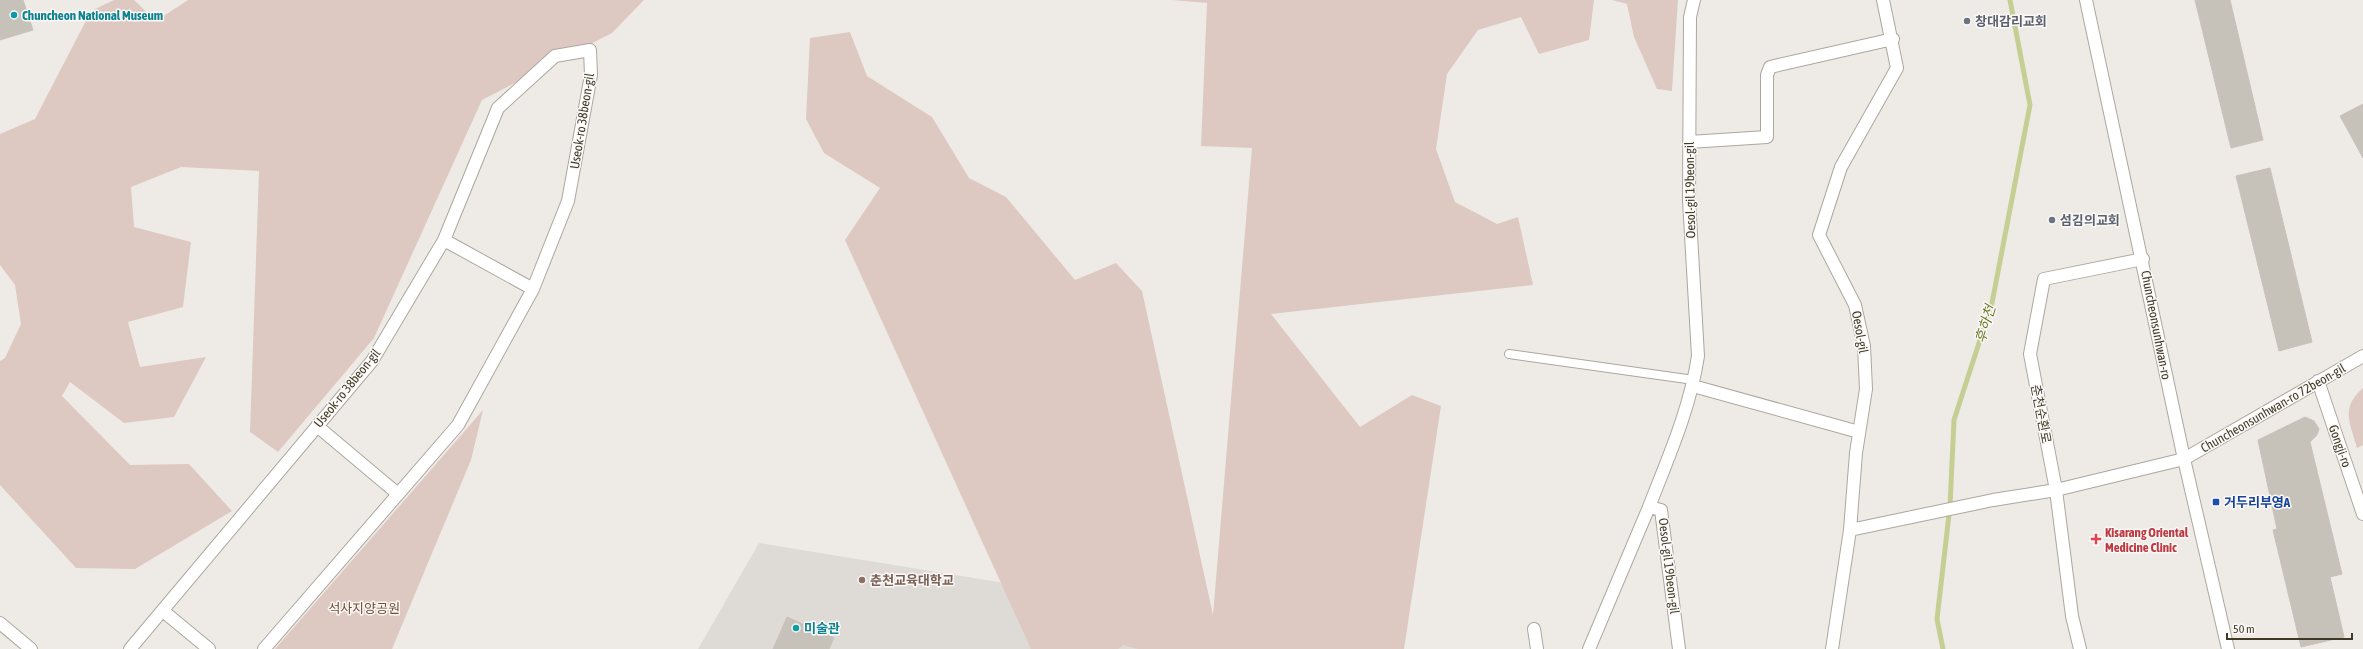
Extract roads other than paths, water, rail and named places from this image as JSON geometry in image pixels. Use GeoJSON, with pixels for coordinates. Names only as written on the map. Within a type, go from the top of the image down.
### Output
{"type":"FeatureCollection","features":[{"type":"Feature","properties":{"kind":"street","name":"Oesol-gil 19beon-gil"},"geometry":{"type":"LineString","coordinates":[[1679,649],[1662,510],[1649,508],[1694,383],[1698,356],[1689,200],[1690,17],[1694,0]]}},
{"type":"Feature","properties":{"kind":"street","name":"Oesol-gil"},"geometry":{"type":"LineString","coordinates":[[1832,649],[1850,530],[1856,453],[1866,389],[1864,346],[1855,305],[1819,235],[1841,166],[1898,68],[1884,0]]}},
{"type":"Feature","properties":{"kind":"street","name":"Chuncheonsunhwan-ro"},"geometry":{"type":"LineString","coordinates":[[2086,0],[2143,259],[2184,459],[2228,649]]}},
{"type":"Feature","properties":{"kind":"street"},"geometry":{"type":"LineString","coordinates":[[1689,142],[1767,137],[1767,75],[1770,67],[1892,39]]}},
{"type":"Feature","properties":{"kind":"street","name":"Useok-ro 38beon-gil"},"geometry":{"type":"LineString","coordinates":[[130,649],[372,360],[444,240],[498,108],[555,56],[590,50],[591,75],[568,201],[533,289],[458,425],[264,649]]}},
{"type":"Feature","properties":{"kind":"street"},"geometry":{"type":"LineString","coordinates":[[444,240],[533,289]]}},
{"type":"Feature","properties":{"kind":"street","name":"춘천순환로"},"geometry":{"type":"LineString","coordinates":[[2080,649],[2072,616],[2056,490],[2030,354],[2044,279],[2143,259]]}},
{"type":"Feature","properties":{"kind":"street","name":"Chuncheonsunhwan-ro 72beon-gil"},"geometry":{"type":"LineString","coordinates":[[1850,530],[1993,500],[2056,490],[2184,459],[2363,356]]}},
{"type":"Feature","properties":{"kind":"street","name":"Gongji-ro"},"geometry":{"type":"LineString","coordinates":[[2318,381],[2363,512]]}},
{"type":"Feature","properties":{"kind":"street"},"geometry":{"type":"LineString","coordinates":[[1694,383],[1859,432]]}},
{"type":"Feature","properties":{"kind":"street"},"geometry":{"type":"LineString","coordinates":[[317,426],[398,494]]}},
{"type":"Feature","properties":{"kind":"street"},"geometry":{"type":"LineString","coordinates":[[1589,649],[1649,508]]}},
{"type":"Feature","properties":{"kind":"street"},"geometry":{"type":"LineString","coordinates":[[163,611],[208,649]]}},
{"type":"Feature","properties":{"kind":"street"},"geometry":{"type":"LineString","coordinates":[[0,623],[31,649]]}},
{"type":"Feature","properties":{"kind":"street"},"geometry":{"type":"LineString","coordinates":[[1534,629],[1537,649]]}},
{"type":"Feature","properties":{"kind":"lane"},"geometry":{"type":"LineString","coordinates":[[1509,354],[1694,383]]}},
{"type":"Feature","properties":{"kind":"waterway","name":"후하천"},"geometry":{"type":"LineString","coordinates":[[1943,649],[1937,619],[1950,506],[1954,420],[1992,303],[2030,105],[2010,0]]}},
{"type":"Feature","properties":{"kind":"place","name":"Chuncheon National Museum"},"geometry":{"type":"Point","coordinates":[14,15]}},
{"type":"Feature","properties":{"kind":"place","name":"창대감리교회"},"geometry":{"type":"Point","coordinates":[1967,21]}},
{"type":"Feature","properties":{"kind":"place","name":"섬김의교회"},"geometry":{"type":"Point","coordinates":[2052,220]}},
{"type":"Feature","properties":{"kind":"place","name":"거두리부영A"},"geometry":{"type":"Point","coordinates":[2216,502]}},
{"type":"Feature","properties":{"kind":"place","name":"Kisarang Oriental Medicine Clinic"},"geometry":{"type":"Point","coordinates":[2096,539]}},
{"type":"Feature","properties":{"kind":"place","name":"춘천교육대학교"},"geometry":{"type":"Point","coordinates":[862,580]}},
{"type":"Feature","properties":{"kind":"place","name":"미술관"},"geometry":{"type":"Point","coordinates":[796,628]}},
{"type":"Feature","properties":{"kind":"park label","name":"석사지양공원"},"geometry":{"type":"Point","coordinates":[364,608]}}]}
